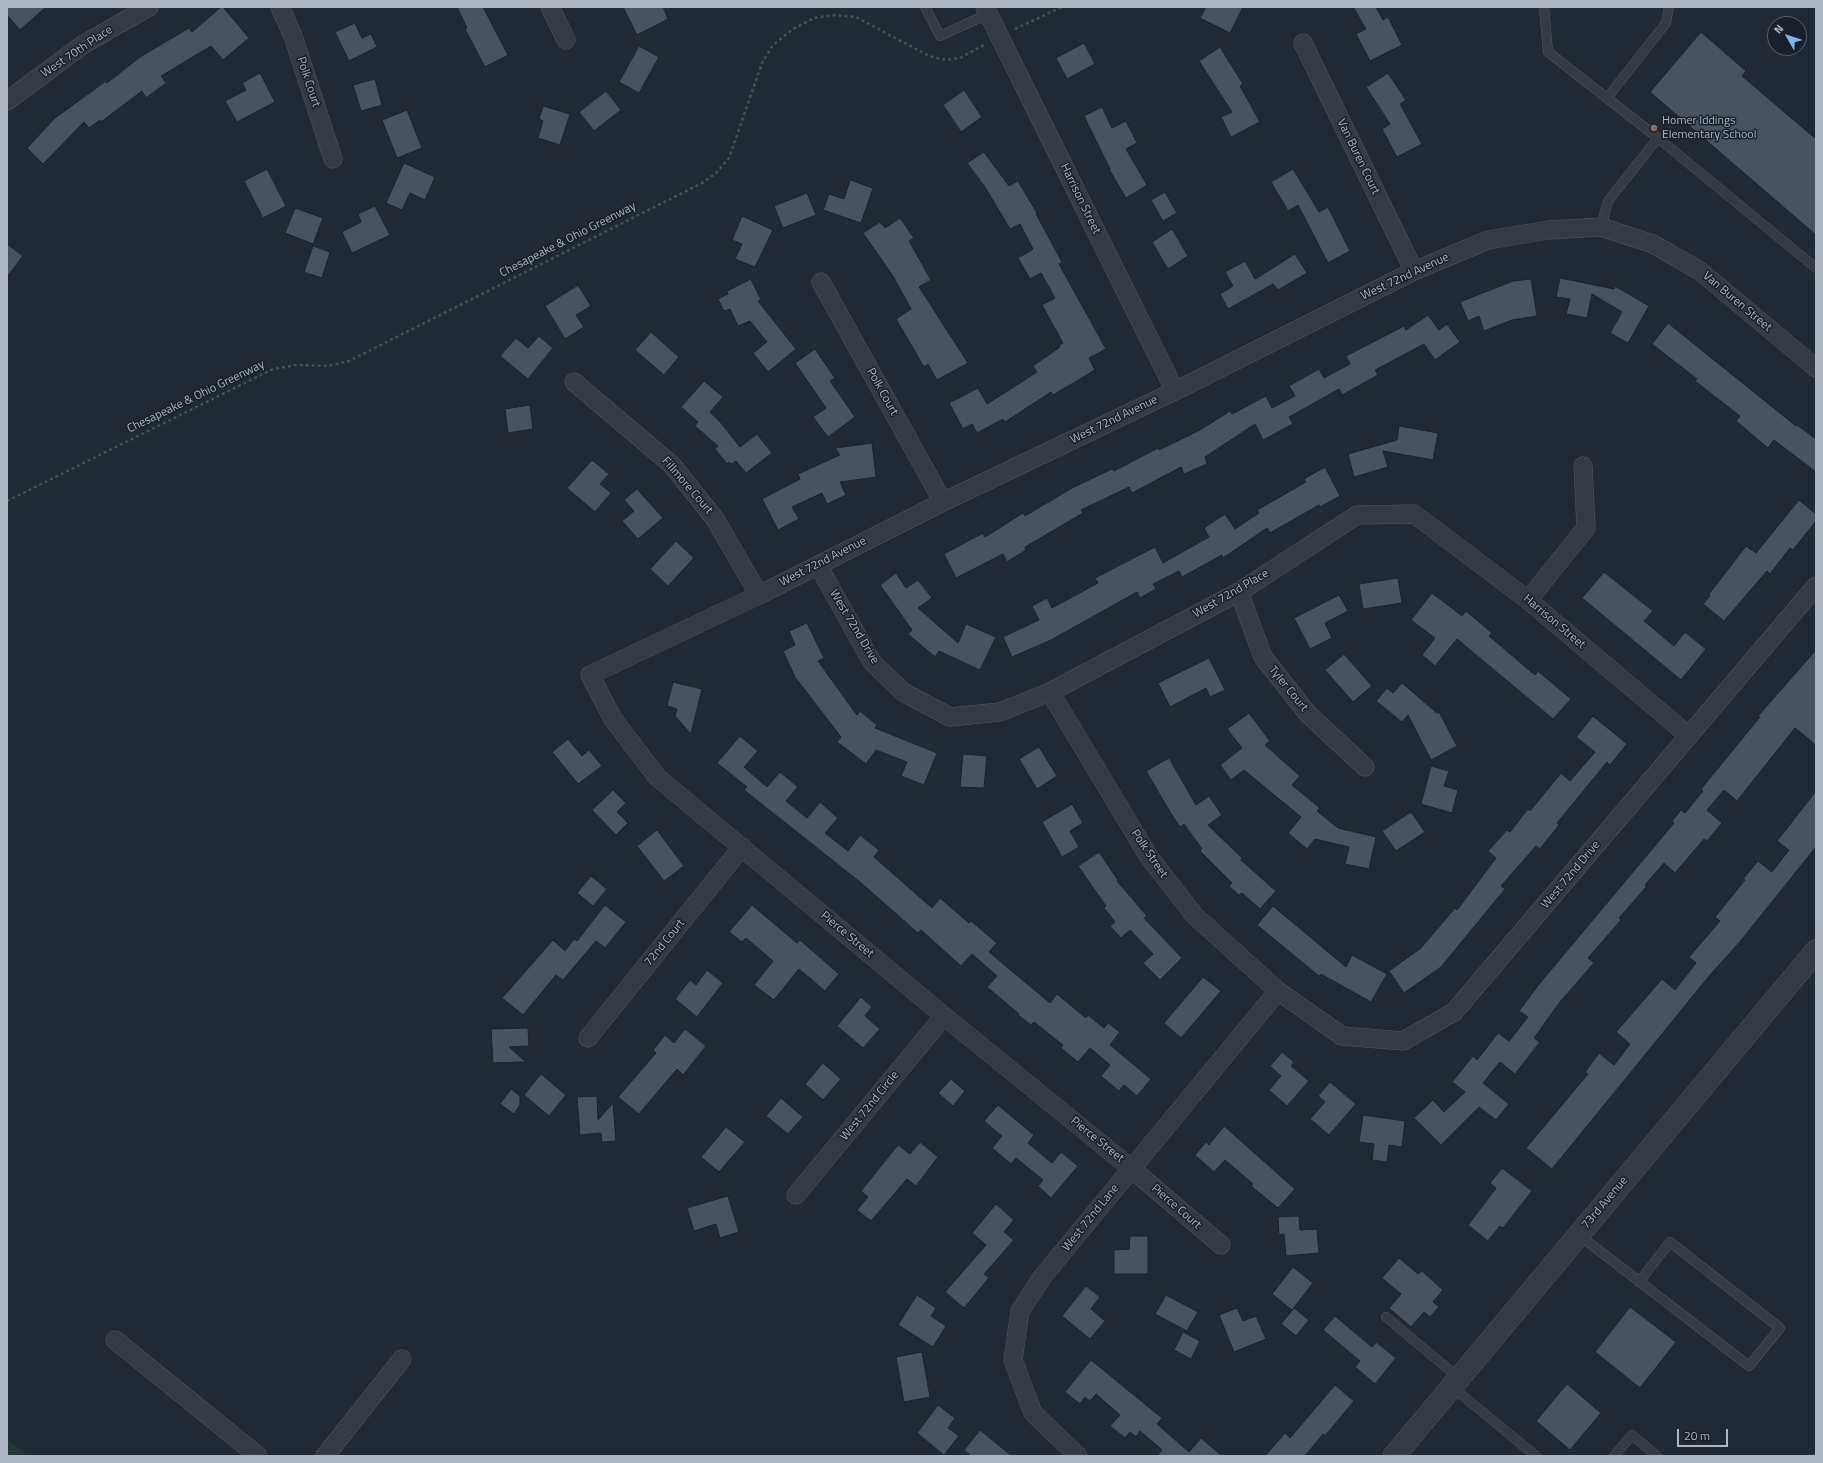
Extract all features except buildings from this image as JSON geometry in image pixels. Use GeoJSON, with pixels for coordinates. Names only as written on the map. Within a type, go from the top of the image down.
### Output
{"type":"FeatureCollection","features":[{"type":"Feature","properties":{"kind":"street","name":"West 70th Place"},"geometry":{"type":"LineString","coordinates":[[7,101],[84,44],[149,7]]}},
{"type":"Feature","properties":{"kind":"street","name":"Polk Court"},"geometry":{"type":"LineString","coordinates":[[280,7],[293,36],[332,159]]}},
{"type":"Feature","properties":{"kind":"street"},"geometry":{"type":"LineString","coordinates":[[550,7],[566,40]]}},
{"type":"Feature","properties":{"kind":"street","name":"Harrison Street"},"geometry":{"type":"LineString","coordinates":[[986,11],[1175,390]]}},
{"type":"Feature","properties":{"kind":"street","name":"Van Buren Court"},"geometry":{"type":"LineString","coordinates":[[1303,43],[1414,270]]}},
{"type":"Feature","properties":{"kind":"street","name":"West 72nd Avenue"},"geometry":{"type":"LineString","coordinates":[[590,675],[759,595],[943,502],[1175,390],[1414,270],[1488,240],[1549,230],[1601,227],[1653,244]]}},
{"type":"Feature","properties":{"kind":"street","name":"Van Buren Street"},"geometry":{"type":"LineString","coordinates":[[1653,244],[1700,271],[1816,368]]}},
{"type":"Feature","properties":{"kind":"street","name":"Polk Court"},"geometry":{"type":"LineString","coordinates":[[821,282],[943,502]]}},
{"type":"Feature","properties":{"kind":"street","name":"Fillmore Court"},"geometry":{"type":"LineString","coordinates":[[574,382],[672,465],[715,519],[759,595]]}},
{"type":"Feature","properties":{"kind":"street"},"geometry":{"type":"LineString","coordinates":[[1528,600],[1586,528],[1583,466]]}},
{"type":"Feature","properties":{"kind":"street","name":"Harrison Street"},"geometry":{"type":"LineString","coordinates":[[1414,514],[1528,600],[1690,736]]}},
{"type":"Feature","properties":{"kind":"street","name":"West 72nd Place"},"geometry":{"type":"LineString","coordinates":[[1050,692],[1239,592],[1357,515],[1414,514]]}},
{"type":"Feature","properties":{"kind":"street","name":"West 72nd Drive"},"geometry":{"type":"LineString","coordinates":[[818,565],[872,662],[903,692],[950,717],[1000,712],[1050,692]]}},
{"type":"Feature","properties":{"kind":"street","name":"West 72nd Drive"},"geometry":{"type":"LineString","coordinates":[[1278,991],[1342,1036],[1402,1041],[1454,1012],[1816,586]]}},
{"type":"Feature","properties":{"kind":"street","name":"Tyler Court"},"geometry":{"type":"LineString","coordinates":[[1239,592],[1263,657],[1308,714],[1365,767]]}},
{"type":"Feature","properties":{"kind":"street","name":"Pierce Street"},"geometry":{"type":"LineString","coordinates":[[590,675],[613,719],[657,777],[944,1016],[1132,1169]]}},
{"type":"Feature","properties":{"kind":"street","name":"Polk Street"},"geometry":{"type":"LineString","coordinates":[[1050,692],[1149,857],[1195,916],[1278,991]]}},
{"type":"Feature","properties":{"kind":"street","name":"72nd Court"},"geometry":{"type":"LineString","coordinates":[[588,1038],[742,847]]}},
{"type":"Feature","properties":{"kind":"street","name":"73rd Avenue"},"geometry":{"type":"LineString","coordinates":[[1394,1456],[1816,951]]}},
{"type":"Feature","properties":{"kind":"street","name":"West 72nd Lane"},"geometry":{"type":"LineString","coordinates":[[1078,1456],[1033,1413],[1013,1360],[1020,1311],[1043,1276],[1278,991]]}},
{"type":"Feature","properties":{"kind":"street","name":"West 72nd Circle"},"geometry":{"type":"LineString","coordinates":[[796,1195],[944,1016]]}},
{"type":"Feature","properties":{"kind":"street","name":"Pierce Court"},"geometry":{"type":"LineString","coordinates":[[1132,1169],[1221,1245]]}},
{"type":"Feature","properties":{"kind":"street"},"geometry":{"type":"LineString","coordinates":[[115,1340],[258,1456]]}},
{"type":"Feature","properties":{"kind":"street"},"geometry":{"type":"LineString","coordinates":[[326,1456],[402,1359]]}},
{"type":"Feature","properties":{"kind":"lane"},"geometry":{"type":"LineString","coordinates":[[925,7],[940,36],[986,11]]}},
{"type":"Feature","properties":{"kind":"lane"},"geometry":{"type":"LineString","coordinates":[[1544,7],[1548,52],[1658,138],[1816,268]]}},
{"type":"Feature","properties":{"kind":"lane"},"geometry":{"type":"LineString","coordinates":[[1607,98],[1666,24],[1669,7]]}},
{"type":"Feature","properties":{"kind":"lane"},"geometry":{"type":"LineString","coordinates":[[1601,227],[1608,201],[1658,138]]}},
{"type":"Feature","properties":{"kind":"lane"},"geometry":{"type":"LineString","coordinates":[[1579,1235],[1639,1282],[1748,1366],[1780,1328],[1670,1242],[1639,1282]]}},
{"type":"Feature","properties":{"kind":"lane"},"geometry":{"type":"LineString","coordinates":[[1386,1317],[1455,1383],[1536,1456]]}},
{"type":"Feature","properties":{"kind":"lane"},"geometry":{"type":"LineString","coordinates":[[1614,1456],[1632,1436],[1657,1456]]}},
{"type":"Feature","properties":{"kind":"path","name":"Chesapeake & Ohio Greenway"},"geometry":{"type":"LineString","coordinates":[[7,501],[273,369],[297,365],[328,366],[348,361],[704,182],[717,172],[728,158],[762,63],[773,45],[793,29],[814,18],[834,15],[856,18],[929,56],[946,60],[960,58],[1062,7]]}},
{"type":"Feature","properties":{"kind":"shaded area"},"geometry":{"type":"Polygon","coordinates":[[[7,1439],[28,1456],[7,1456],[7,1439]]]}},
{"type":"Feature","properties":{"kind":"place","name":"Homer Iddings Elementary School"},"geometry":{"type":"Point","coordinates":[1654,128]}}]}
